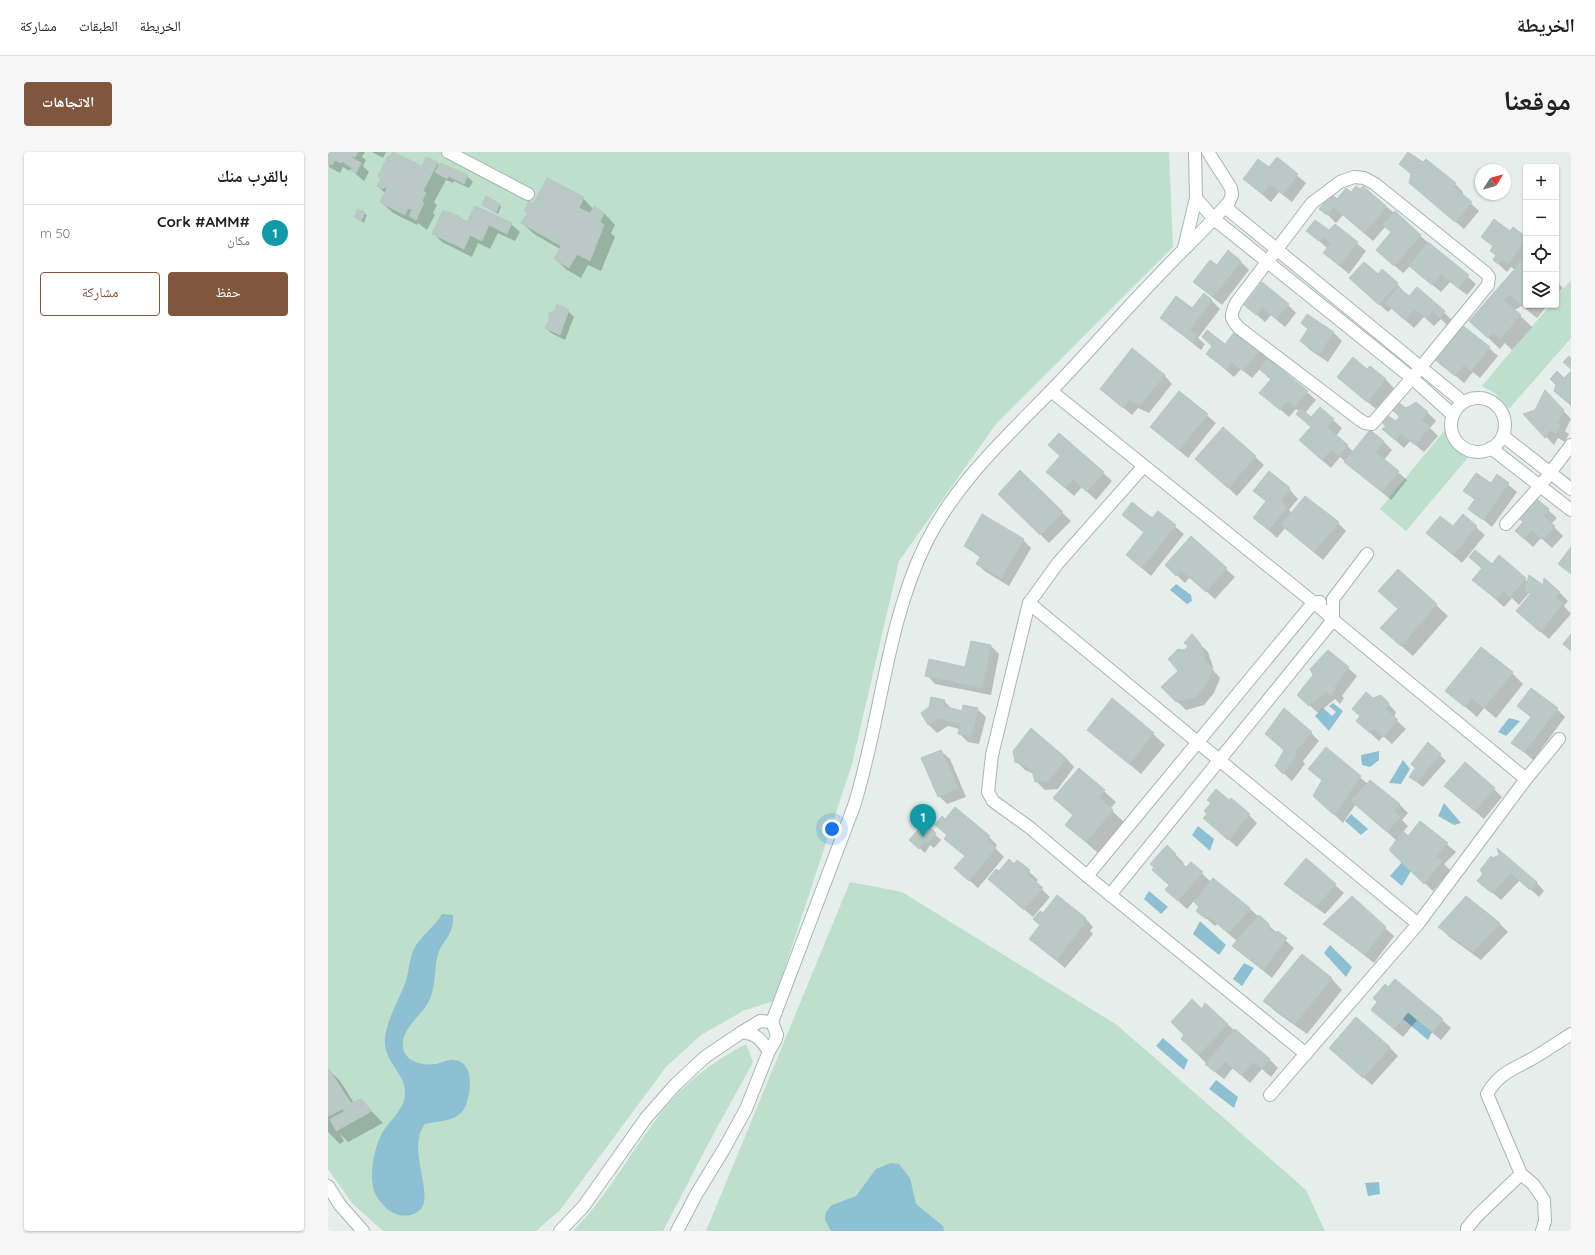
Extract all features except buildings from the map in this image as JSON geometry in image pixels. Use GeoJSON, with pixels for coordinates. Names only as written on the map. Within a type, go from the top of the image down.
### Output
{"type":"FeatureCollection","features":[{"type":"Feature","properties":{"kind":"street"},"geometry":{"type":"LineString","coordinates":[[448,152],[528,194]]}},
{"type":"Feature","properties":{"kind":"street"},"geometry":{"type":"LineString","coordinates":[[1183,249],[1196,198],[1195,152]]}},
{"type":"Feature","properties":{"kind":"street"},"geometry":{"type":"LineString","coordinates":[[677,1231],[696,1193],[724,1149],[746,1109],[777,1035],[772,1022],[854,806],[874,734],[901,608],[925,546],[945,510],[964,482],[998,444],[1051,391],[1183,249],[1214,219],[1231,199],[1230,188],[1208,152]]}},
{"type":"Feature","properties":{"kind":"street"},"geometry":{"type":"LineString","coordinates":[[1354,178],[1364,178],[1375,184],[1486,273],[1489,277],[1488,285],[1377,420],[1372,424],[1365,423],[1239,328],[1232,320],[1231,312],[1236,303],[1277,250],[1312,203],[1329,188],[1354,178]]}},
{"type":"Feature","properties":{"kind":"street"},"geometry":{"type":"LineString","coordinates":[[1196,198],[1214,219],[1412,378],[1453,415]]}},
{"type":"Feature","properties":{"kind":"street"},"geometry":{"type":"LineString","coordinates":[[1225,207],[1463,402]]}},
{"type":"Feature","properties":{"kind":"street"},"geometry":{"type":"LineString","coordinates":[[1051,391],[1143,467],[1313,603],[1526,779]]}},
{"type":"Feature","properties":{"kind":"street"},"geometry":{"type":"LineString","coordinates":[[1481,398],[1493,402],[1498,406],[1504,417],[1505,429],[1503,436],[1491,448],[1476,452],[1462,446],[1453,435],[1451,425],[1453,415],[1463,402],[1468,399],[1481,398]]}},
{"type":"Feature","properties":{"kind":"street"},"geometry":{"type":"LineString","coordinates":[[1503,436],[1550,471],[1571,489]]}},
{"type":"Feature","properties":{"kind":"street"},"geometry":{"type":"LineString","coordinates":[[1506,524],[1541,485],[1571,445]]}},
{"type":"Feature","properties":{"kind":"street"},"geometry":{"type":"LineString","coordinates":[[1491,448],[1541,485],[1571,510]]}},
{"type":"Feature","properties":{"kind":"street"},"geometry":{"type":"LineString","coordinates":[[1143,467],[1058,563],[1029,603],[992,755],[988,792],[993,801],[1030,827],[1110,895],[1306,1054]]}},
{"type":"Feature","properties":{"kind":"street"},"geometry":{"type":"LineString","coordinates":[[1110,895],[1333,620],[1333,599],[1367,554]]}},
{"type":"Feature","properties":{"kind":"street"},"geometry":{"type":"LineString","coordinates":[[1087,876],[1313,603],[1333,599]]}},
{"type":"Feature","properties":{"kind":"street"},"geometry":{"type":"LineString","coordinates":[[1029,603],[1418,924]]}},
{"type":"Feature","properties":{"kind":"street"},"geometry":{"type":"LineString","coordinates":[[1270,1095],[1418,924],[1526,779],[1559,739]]}},
{"type":"Feature","properties":{"kind":"street"},"geometry":{"type":"LineString","coordinates":[[560,1231],[583,1207],[646,1118],[662,1099],[695,1066],[742,1032],[760,1021],[772,1022]]}},
{"type":"Feature","properties":{"kind":"street"},"geometry":{"type":"LineString","coordinates":[[742,1032],[753,1034],[760,1038],[769,1051]]}},
{"type":"Feature","properties":{"kind":"street"},"geometry":{"type":"LineString","coordinates":[[1542,1231],[1545,1221],[1544,1200],[1533,1184],[1521,1174],[1487,1094],[1493,1082],[1509,1070],[1528,1062],[1571,1034]]}},
{"type":"Feature","properties":{"kind":"street"},"geometry":{"type":"LineString","coordinates":[[1468,1231],[1467,1228],[1477,1216],[1521,1174]]}},
{"type":"Feature","properties":{"kind":"street"},"geometry":{"type":"LineString","coordinates":[[328,1186],[340,1205],[363,1231]]}},
{"type":"Feature","properties":{"kind":"green space"},"geometry":{"type":"Polygon","coordinates":[[[328,152],[1169,152],[1173,247],[996,424],[899,561],[852,764],[774,1001],[743,1011],[701,1035],[666,1067],[560,1210],[536,1231],[383,1231],[352,1203],[328,1169],[328,152]]]}},
{"type":"Feature","properties":{"kind":"green space"},"geometry":{"type":"Polygon","coordinates":[[[1571,280],[1571,338],[1509,409],[1496,394],[1482,386],[1547,308],[1559,308],[1559,294],[1571,280]]]}},
{"type":"Feature","properties":{"kind":"green space"},"geometry":{"type":"Polygon","coordinates":[[[1444,431],[1454,446],[1471,454],[1406,531],[1380,509],[1444,431]]]}},
{"type":"Feature","properties":{"kind":"green space"},"geometry":{"type":"Polygon","coordinates":[[[850,882],[902,892],[1117,1025],[1306,1190],[1325,1231],[706,1231],[850,882]]]}},
{"type":"Feature","properties":{"kind":"green space"},"geometry":{"type":"Polygon","coordinates":[[[746,1044],[753,1062],[663,1231],[573,1231],[600,1200],[646,1133],[679,1092],[696,1076],[725,1056],[746,1044]]]}},
{"type":"Feature","properties":{"kind":"water"},"geometry":{"type":"Polygon","coordinates":[[[1176,584],[1191,595],[1192,601],[1187,604],[1170,590],[1176,584]]]}},
{"type":"Feature","properties":{"kind":"water"},"geometry":{"type":"Polygon","coordinates":[[[1333,703],[1343,711],[1329,731],[1315,716],[1323,708],[1332,716],[1336,712],[1329,706],[1333,703]]]}},
{"type":"Feature","properties":{"kind":"water"},"geometry":{"type":"Polygon","coordinates":[[[1509,718],[1520,721],[1506,736],[1498,732],[1509,718]]]}},
{"type":"Feature","properties":{"kind":"water"},"geometry":{"type":"Polygon","coordinates":[[[1379,751],[1379,760],[1370,767],[1362,765],[1361,755],[1379,751]]]}},
{"type":"Feature","properties":{"kind":"water"},"geometry":{"type":"Polygon","coordinates":[[[1403,760],[1410,769],[1401,784],[1389,783],[1403,760]]]}},
{"type":"Feature","properties":{"kind":"water"},"geometry":{"type":"Polygon","coordinates":[[[1444,803],[1461,823],[1454,825],[1438,816],[1444,803]]]}},
{"type":"Feature","properties":{"kind":"water"},"geometry":{"type":"Polygon","coordinates":[[[1351,814],[1368,829],[1361,835],[1345,821],[1351,814]]]}},
{"type":"Feature","properties":{"kind":"water"},"geometry":{"type":"Polygon","coordinates":[[[1198,826],[1214,839],[1210,851],[1192,835],[1198,826]]]}},
{"type":"Feature","properties":{"kind":"water"},"geometry":{"type":"Polygon","coordinates":[[[1402,862],[1411,871],[1402,886],[1390,876],[1402,862]]]}},
{"type":"Feature","properties":{"kind":"water"},"geometry":{"type":"Polygon","coordinates":[[[1149,891],[1168,907],[1161,914],[1144,899],[1149,891]]]}},
{"type":"Feature","properties":{"kind":"water"},"geometry":{"type":"Polygon","coordinates":[[[442,914],[453,915],[452,927],[438,954],[434,986],[431,996],[406,1033],[403,1039],[403,1046],[407,1056],[415,1062],[436,1064],[454,1060],[461,1062],[469,1073],[470,1088],[464,1109],[461,1113],[452,1119],[425,1124],[420,1134],[418,1145],[424,1202],[421,1209],[416,1213],[408,1216],[402,1216],[393,1213],[384,1206],[376,1196],[372,1183],[373,1160],[379,1140],[384,1130],[400,1109],[405,1098],[404,1084],[387,1054],[385,1038],[391,1017],[406,981],[414,949],[442,914]]]}},
{"type":"Feature","properties":{"kind":"water"},"geometry":{"type":"Polygon","coordinates":[[[1200,921],[1226,945],[1219,955],[1193,934],[1200,921]]]}},
{"type":"Feature","properties":{"kind":"water"},"geometry":{"type":"Polygon","coordinates":[[[1330,945],[1352,967],[1346,977],[1324,953],[1330,945]]]}},
{"type":"Feature","properties":{"kind":"water"},"geometry":{"type":"Polygon","coordinates":[[[1244,963],[1254,968],[1242,986],[1233,979],[1244,963]]]}},
{"type":"Feature","properties":{"kind":"water"},"geometry":{"type":"Polygon","coordinates":[[[1408,1012],[1432,1032],[1428,1040],[1403,1019],[1408,1012]]]}},
{"type":"Feature","properties":{"kind":"water"},"geometry":{"type":"Polygon","coordinates":[[[1163,1038],[1188,1060],[1184,1070],[1156,1046],[1163,1038]]]}},
{"type":"Feature","properties":{"kind":"water"},"geometry":{"type":"Polygon","coordinates":[[[1216,1080],[1238,1097],[1234,1108],[1209,1089],[1216,1080]]]}},
{"type":"Feature","properties":{"kind":"water"},"geometry":{"type":"Polygon","coordinates":[[[891,1163],[899,1164],[910,1178],[916,1204],[943,1226],[944,1231],[831,1231],[825,1220],[826,1212],[832,1205],[856,1196],[876,1169],[891,1163]]]}},
{"type":"Feature","properties":{"kind":"water"},"geometry":{"type":"Polygon","coordinates":[[[1379,1182],[1380,1194],[1368,1196],[1365,1183],[1379,1182]]]}},
{"type":"Feature","properties":{"kind":"place","name":"#Cork #AMM"},"geometry":{"type":"Point","coordinates":[923,837]}}]}
